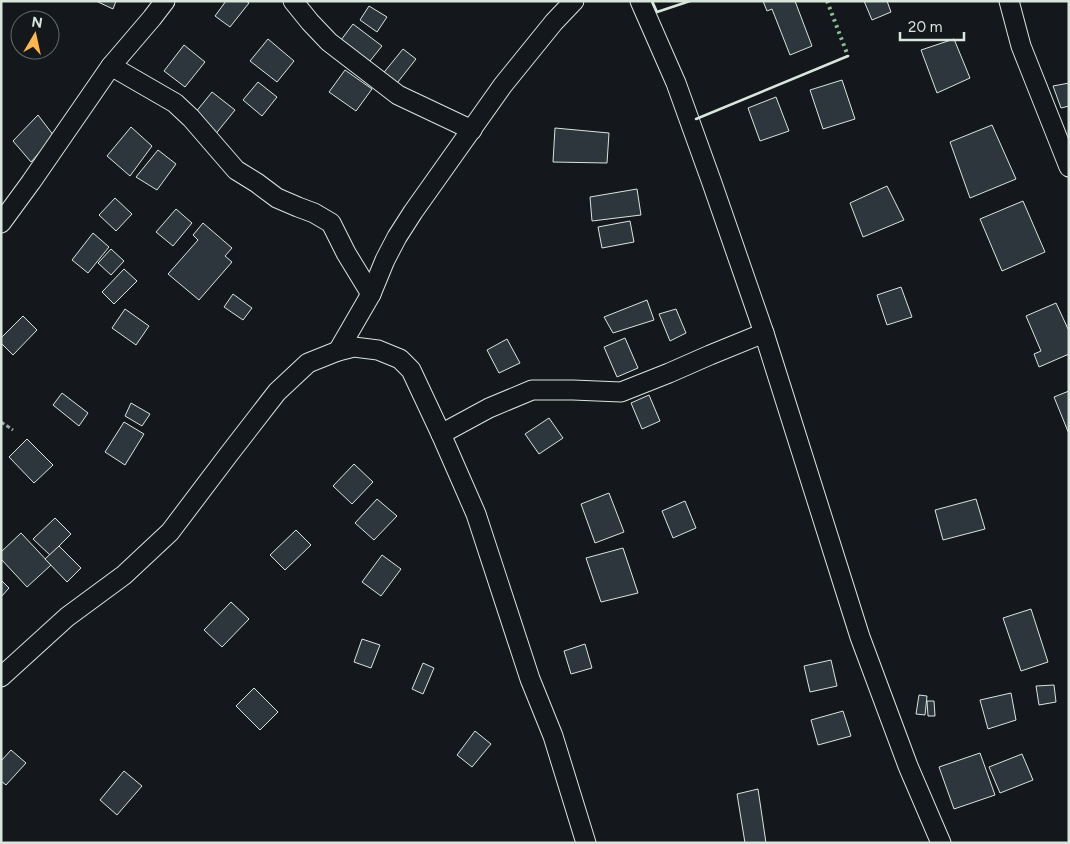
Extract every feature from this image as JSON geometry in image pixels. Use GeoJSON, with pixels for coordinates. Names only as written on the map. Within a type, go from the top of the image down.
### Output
{"type":"FeatureCollection","features":[{"type":"Feature","properties":{"kind":"street"},"geometry":{"type":"LineString","coordinates":[[1,222],[111,66],[165,1]]}},
{"type":"Feature","properties":{"kind":"street"},"geometry":{"type":"LineString","coordinates":[[293,1],[329,42],[398,95],[472,130]]}},
{"type":"Feature","properties":{"kind":"street"},"geometry":{"type":"LineString","coordinates":[[338,350],[371,294],[397,237],[504,85],[554,22],[574,1]]}},
{"type":"Feature","properties":{"kind":"street"},"geometry":{"type":"LineString","coordinates":[[640,1],[676,82],[764,333],[860,637],[908,766],[941,843]]}},
{"type":"Feature","properties":{"kind":"street"},"geometry":{"type":"LineString","coordinates":[[1009,1],[1021,46],[1069,167]]}},
{"type":"Feature","properties":{"kind":"street"},"geometry":{"type":"LineString","coordinates":[[111,66],[175,103],[191,118],[236,170],[277,198],[314,213],[331,223],[371,294]]}},
{"type":"Feature","properties":{"kind":"street"},"geometry":{"type":"LineString","coordinates":[[441,434],[489,408],[532,390],[622,392],[764,333]]}},
{"type":"Feature","properties":{"kind":"street"},"geometry":{"type":"LineString","coordinates":[[1,677],[67,617],[124,575],[170,532],[277,392],[308,363],[338,350],[354,347],[378,350],[400,359],[411,370],[476,514],[530,679],[553,736],[586,843]]}},
{"type":"Feature","properties":{"kind":"path"},"geometry":{"type":"LineString","coordinates":[[1,422],[13,430]]}},
{"type":"Feature","properties":{"kind":"building"},"geometry":{"type":"Polygon","coordinates":[[[96,1],[116,1],[113,9],[96,1]]]}},
{"type":"Feature","properties":{"kind":"building"},"geometry":{"type":"Polygon","coordinates":[[[226,1],[246,1],[249,3],[230,27],[215,16],[226,1]]]}},
{"type":"Feature","properties":{"kind":"building"},"geometry":{"type":"Polygon","coordinates":[[[763,1],[795,1],[812,46],[790,55],[772,9],[767,11],[763,1]]]}},
{"type":"Feature","properties":{"kind":"building"},"geometry":{"type":"Polygon","coordinates":[[[864,1],[887,1],[891,12],[872,20],[864,1]]]}},
{"type":"Feature","properties":{"kind":"building"},"geometry":{"type":"Polygon","coordinates":[[[369,6],[387,17],[377,32],[360,20],[369,6]]]}},
{"type":"Feature","properties":{"kind":"building"},"geometry":{"type":"Polygon","coordinates":[[[353,24],[382,46],[366,66],[338,44],[353,24]]]}},
{"type":"Feature","properties":{"kind":"building"},"geometry":{"type":"Polygon","coordinates":[[[268,39],[294,61],[277,82],[250,61],[268,39]]]}},
{"type":"Feature","properties":{"kind":"building"},"geometry":{"type":"Polygon","coordinates":[[[954,39],[970,78],[937,93],[921,50],[954,39]]]}},
{"type":"Feature","properties":{"kind":"building"},"geometry":{"type":"Polygon","coordinates":[[[184,45],[205,62],[185,87],[164,71],[184,45]]]}},
{"type":"Feature","properties":{"kind":"building"},"geometry":{"type":"Polygon","coordinates":[[[403,49],[416,59],[394,87],[381,76],[403,49]]]}},
{"type":"Feature","properties":{"kind":"building"},"geometry":{"type":"Polygon","coordinates":[[[345,70],[372,89],[356,111],[329,92],[345,70]]]}},
{"type":"Feature","properties":{"kind":"building"},"geometry":{"type":"Polygon","coordinates":[[[842,80],[855,119],[823,129],[810,90],[842,80]]]}},
{"type":"Feature","properties":{"kind":"building"},"geometry":{"type":"Polygon","coordinates":[[[258,82],[277,97],[262,116],[243,100],[258,82]]]}},
{"type":"Feature","properties":{"kind":"building"},"geometry":{"type":"Polygon","coordinates":[[[1069,83],[1069,106],[1061,108],[1053,86],[1069,83]]]}},
{"type":"Feature","properties":{"kind":"building"},"geometry":{"type":"Polygon","coordinates":[[[212,92],[235,110],[214,136],[191,118],[212,92]]]}},
{"type":"Feature","properties":{"kind":"building"},"geometry":{"type":"Polygon","coordinates":[[[776,97],[789,131],[760,141],[748,108],[776,97]]]}},
{"type":"Feature","properties":{"kind":"building"},"geometry":{"type":"Polygon","coordinates":[[[38,115],[54,136],[31,162],[13,141],[38,115]]]}},
{"type":"Feature","properties":{"kind":"building"},"geometry":{"type":"Polygon","coordinates":[[[992,125],[1016,179],[970,198],[950,142],[992,125]]]}},
{"type":"Feature","properties":{"kind":"building"},"geometry":{"type":"Polygon","coordinates":[[[131,127],[152,146],[130,176],[107,156],[131,127]]]}},
{"type":"Feature","properties":{"kind":"building"},"geometry":{"type":"Polygon","coordinates":[[[555,128],[609,133],[607,163],[553,162],[555,128]]]}},
{"type":"Feature","properties":{"kind":"building"},"geometry":{"type":"Polygon","coordinates":[[[158,150],[176,164],[157,190],[136,177],[158,150]]]}},
{"type":"Feature","properties":{"kind":"building"},"geometry":{"type":"Polygon","coordinates":[[[887,186],[904,220],[863,237],[850,203],[887,186]]]}},
{"type":"Feature","properties":{"kind":"building"},"geometry":{"type":"Polygon","coordinates":[[[637,189],[641,215],[592,221],[590,197],[637,189]]]}},
{"type":"Feature","properties":{"kind":"building"},"geometry":{"type":"Polygon","coordinates":[[[115,198],[132,214],[116,231],[99,215],[115,198]]]}},
{"type":"Feature","properties":{"kind":"building"},"geometry":{"type":"Polygon","coordinates":[[[1023,201],[1045,252],[1002,271],[980,219],[1023,201]]]}},
{"type":"Feature","properties":{"kind":"building"},"geometry":{"type":"Polygon","coordinates":[[[176,209],[192,223],[173,246],[156,232],[176,209]]]}},
{"type":"Feature","properties":{"kind":"building"},"geometry":{"type":"Polygon","coordinates":[[[630,221],[634,242],[602,248],[598,227],[630,221]]]}},
{"type":"Feature","properties":{"kind":"building"},"geometry":{"type":"Polygon","coordinates":[[[203,223],[232,248],[225,256],[232,262],[199,300],[168,274],[198,240],[193,235],[203,223]]]}},
{"type":"Feature","properties":{"kind":"building"},"geometry":{"type":"Polygon","coordinates":[[[93,233],[109,247],[88,273],[72,260],[93,233]]]}},
{"type":"Feature","properties":{"kind":"building"},"geometry":{"type":"Polygon","coordinates":[[[111,249],[124,261],[111,275],[98,263],[111,249]]]}},
{"type":"Feature","properties":{"kind":"building"},"geometry":{"type":"Polygon","coordinates":[[[124,269],[137,281],[114,304],[102,292],[124,269]]]}},
{"type":"Feature","properties":{"kind":"building"},"geometry":{"type":"Polygon","coordinates":[[[901,287],[912,317],[887,325],[877,295],[901,287]]]}},
{"type":"Feature","properties":{"kind":"building"},"geometry":{"type":"Polygon","coordinates":[[[233,294],[252,308],[243,320],[224,307],[233,294]]]}},
{"type":"Feature","properties":{"kind":"building"},"geometry":{"type":"Polygon","coordinates":[[[647,300],[654,320],[613,333],[604,317],[647,300]]]}},
{"type":"Feature","properties":{"kind":"building"},"geometry":{"type":"Polygon","coordinates":[[[1056,303],[1069,331],[1069,354],[1039,367],[1034,354],[1041,351],[1026,316],[1056,303]]]}},
{"type":"Feature","properties":{"kind":"building"},"geometry":{"type":"Polygon","coordinates":[[[125,309],[149,326],[136,345],[112,328],[125,309]]]}},
{"type":"Feature","properties":{"kind":"building"},"geometry":{"type":"Polygon","coordinates":[[[676,309],[686,333],[670,341],[659,314],[676,309]]]}},
{"type":"Feature","properties":{"kind":"building"},"geometry":{"type":"Polygon","coordinates":[[[23,316],[37,330],[13,355],[1,343],[1,338],[23,316]]]}},
{"type":"Feature","properties":{"kind":"building"},"geometry":{"type":"Polygon","coordinates":[[[625,338],[638,368],[617,377],[604,347],[625,338]]]}},
{"type":"Feature","properties":{"kind":"building"},"geometry":{"type":"Polygon","coordinates":[[[507,339],[520,363],[499,373],[487,350],[507,339]]]}},
{"type":"Feature","properties":{"kind":"building"},"geometry":{"type":"Polygon","coordinates":[[[1069,391],[1069,434],[1054,397],[1069,391]]]}},
{"type":"Feature","properties":{"kind":"building"},"geometry":{"type":"Polygon","coordinates":[[[62,393],[88,413],[79,426],[53,405],[62,393]]]}},
{"type":"Feature","properties":{"kind":"building"},"geometry":{"type":"Polygon","coordinates":[[[649,395],[660,421],[642,429],[631,403],[649,395]]]}},
{"type":"Feature","properties":{"kind":"building"},"geometry":{"type":"Polygon","coordinates":[[[131,403],[150,414],[142,426],[125,416],[131,403]]]}},
{"type":"Feature","properties":{"kind":"building"},"geometry":{"type":"Polygon","coordinates":[[[549,418],[563,438],[539,454],[525,434],[549,418]]]}},
{"type":"Feature","properties":{"kind":"building"},"geometry":{"type":"Polygon","coordinates":[[[124,422],[144,434],[125,465],[105,452],[124,422]]]}},
{"type":"Feature","properties":{"kind":"building"},"geometry":{"type":"Polygon","coordinates":[[[27,439],[53,465],[34,483],[9,457],[27,439]]]}},
{"type":"Feature","properties":{"kind":"building"},"geometry":{"type":"Polygon","coordinates":[[[354,464],[373,482],[352,504],[333,486],[354,464]]]}},
{"type":"Feature","properties":{"kind":"building"},"geometry":{"type":"Polygon","coordinates":[[[609,493],[624,532],[595,543],[581,504],[609,493]]]}},
{"type":"Feature","properties":{"kind":"building"},"geometry":{"type":"Polygon","coordinates":[[[377,499],[397,516],[374,540],[355,523],[377,499]]]}},
{"type":"Feature","properties":{"kind":"building"},"geometry":{"type":"Polygon","coordinates":[[[976,499],[985,529],[943,540],[935,510],[976,499]]]}},
{"type":"Feature","properties":{"kind":"building"},"geometry":{"type":"Polygon","coordinates":[[[685,501],[696,528],[673,538],[662,511],[685,501]]]}},
{"type":"Feature","properties":{"kind":"building"},"geometry":{"type":"Polygon","coordinates":[[[55,518],[71,534],[50,555],[33,539],[55,518]]]}},
{"type":"Feature","properties":{"kind":"building"},"geometry":{"type":"Polygon","coordinates":[[[296,530],[311,545],[285,570],[270,555],[296,530]]]}},
{"type":"Feature","properties":{"kind":"building"},"geometry":{"type":"Polygon","coordinates":[[[21,533],[51,565],[27,587],[1,559],[1,552],[21,533]]]}},
{"type":"Feature","properties":{"kind":"building"},"geometry":{"type":"Polygon","coordinates":[[[59,546],[81,568],[67,582],[45,559],[59,546]]]}},
{"type":"Feature","properties":{"kind":"building"},"geometry":{"type":"Polygon","coordinates":[[[623,548],[638,593],[601,602],[586,558],[623,548]]]}},
{"type":"Feature","properties":{"kind":"building"},"geometry":{"type":"Polygon","coordinates":[[[382,555],[401,569],[381,596],[362,582],[382,555]]]}},
{"type":"Feature","properties":{"kind":"building"},"geometry":{"type":"Polygon","coordinates":[[[1,580],[9,588],[1,597],[1,580]]]}},
{"type":"Feature","properties":{"kind":"building"},"geometry":{"type":"Polygon","coordinates":[[[231,602],[249,619],[222,647],[204,630],[231,602]]]}},
{"type":"Feature","properties":{"kind":"building"},"geometry":{"type":"Polygon","coordinates":[[[1031,609],[1048,662],[1021,671],[1003,618],[1031,609]]]}},
{"type":"Feature","properties":{"kind":"building"},"geometry":{"type":"Polygon","coordinates":[[[362,639],[380,645],[371,668],[354,662],[362,639]]]}},
{"type":"Feature","properties":{"kind":"building"},"geometry":{"type":"Polygon","coordinates":[[[585,644],[592,668],[571,674],[564,651],[585,644]]]}},
{"type":"Feature","properties":{"kind":"building"},"geometry":{"type":"Polygon","coordinates":[[[831,660],[837,686],[810,692],[804,666],[831,660]]]}},
{"type":"Feature","properties":{"kind":"building"},"geometry":{"type":"Polygon","coordinates":[[[423,663],[434,668],[423,694],[412,689],[423,663]]]}},
{"type":"Feature","properties":{"kind":"building"},"geometry":{"type":"Polygon","coordinates":[[[1054,685],[1056,702],[1039,705],[1036,686],[1054,685]]]}},
{"type":"Feature","properties":{"kind":"building"},"geometry":{"type":"Polygon","coordinates":[[[254,688],[278,712],[260,730],[236,706],[254,688]]]}},
{"type":"Feature","properties":{"kind":"building"},"geometry":{"type":"Polygon","coordinates":[[[1011,693],[1016,720],[988,729],[980,700],[1011,693]]]}},
{"type":"Feature","properties":{"kind":"building"},"geometry":{"type":"Polygon","coordinates":[[[919,695],[927,696],[925,715],[916,714],[919,695]]]}},
{"type":"Feature","properties":{"kind":"building"},"geometry":{"type":"Polygon","coordinates":[[[927,701],[934,701],[935,716],[928,716],[927,701]]]}},
{"type":"Feature","properties":{"kind":"building"},"geometry":{"type":"Polygon","coordinates":[[[843,711],[851,736],[818,745],[811,720],[843,711]]]}},
{"type":"Feature","properties":{"kind":"building"},"geometry":{"type":"Polygon","coordinates":[[[475,731],[491,744],[472,767],[457,755],[475,731]]]}},
{"type":"Feature","properties":{"kind":"building"},"geometry":{"type":"Polygon","coordinates":[[[11,750],[26,763],[6,785],[1,781],[1,761],[11,750]]]}},
{"type":"Feature","properties":{"kind":"building"},"geometry":{"type":"Polygon","coordinates":[[[980,753],[995,795],[954,809],[939,767],[980,753]]]}},
{"type":"Feature","properties":{"kind":"building"},"geometry":{"type":"Polygon","coordinates":[[[1022,754],[1033,780],[1000,793],[989,767],[1022,754]]]}},
{"type":"Feature","properties":{"kind":"building"},"geometry":{"type":"Polygon","coordinates":[[[124,771],[142,786],[117,815],[100,800],[124,771]]]}},
{"type":"Feature","properties":{"kind":"building"},"geometry":{"type":"Polygon","coordinates":[[[758,789],[766,843],[745,843],[737,794],[758,789]]]}},
{"type":"Feature","properties":{"kind":"hedge"},"geometry":{"type":"LineString","coordinates":[[827,1],[848,56]]}},
{"type":"Feature","properties":{"kind":"wall"},"geometry":{"type":"LineString","coordinates":[[652,1],[657,12],[690,1]]}},
{"type":"Feature","properties":{"kind":"wall"},"geometry":{"type":"LineString","coordinates":[[696,119],[848,56]]}}]}
